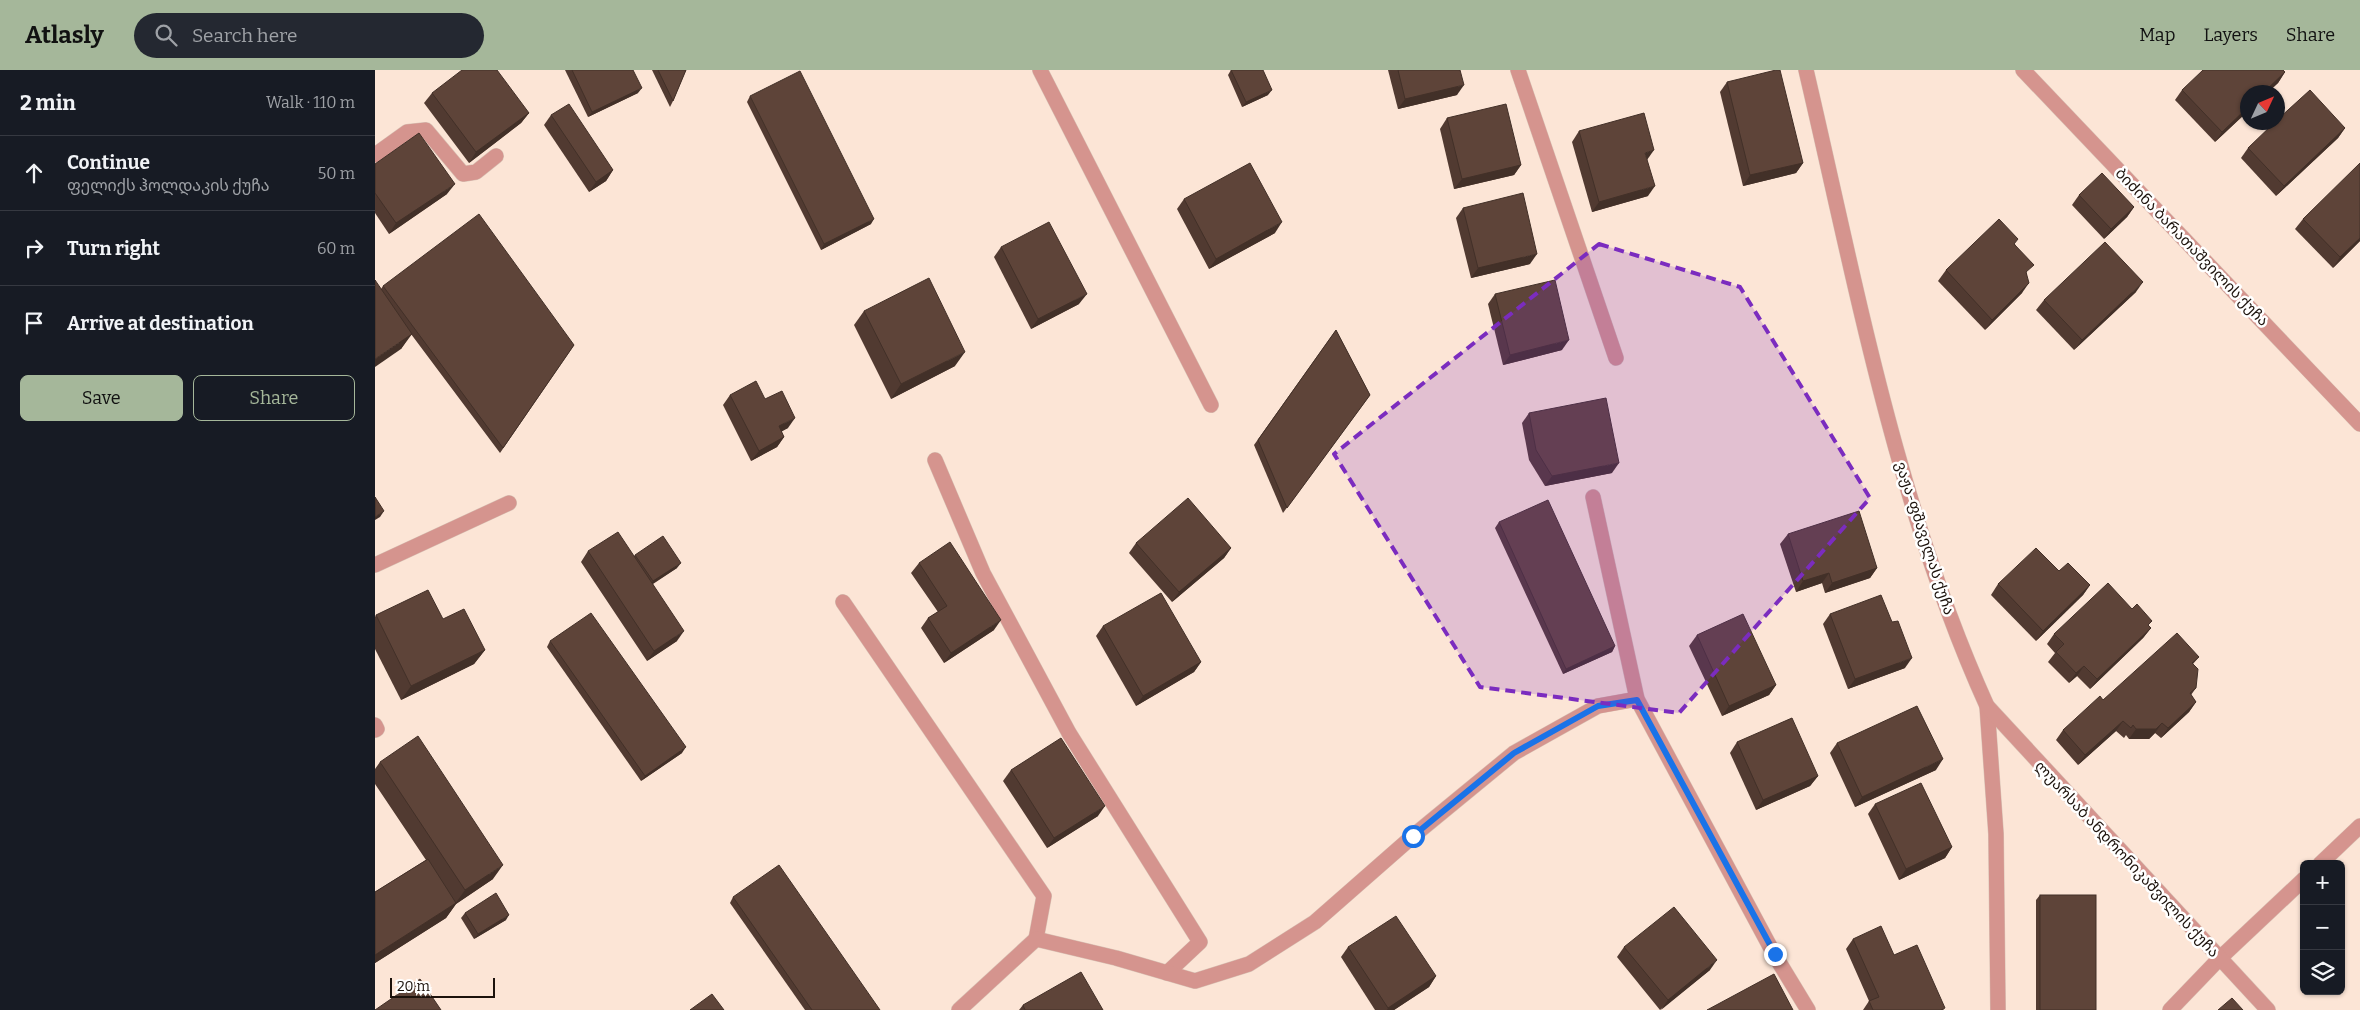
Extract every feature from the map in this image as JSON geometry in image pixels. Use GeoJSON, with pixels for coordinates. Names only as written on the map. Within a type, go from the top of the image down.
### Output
{"type":"FeatureCollection","features":[{"type":"Feature","properties":{"kind":"street"},"geometry":{"type":"LineString","coordinates":[[1040,70],[1211,406]]}},
{"type":"Feature","properties":{"kind":"street"},"geometry":{"type":"LineString","coordinates":[[1518,70],[1616,358]]}},
{"type":"Feature","properties":{"kind":"street","name":"ვაჟა-ფშაველას ქუჩა"},"geometry":{"type":"LineString","coordinates":[[1807,70],[1888,422],[1934,570],[1966,660],[1987,706],[1996,834],[1998,1010]]}},
{"type":"Feature","properties":{"kind":"street","name":"ბიძინა ბარათაშვილის ქუჩა"},"geometry":{"type":"LineString","coordinates":[[2023,70],[2360,424]]}},
{"type":"Feature","properties":{"kind":"street"},"geometry":{"type":"LineString","coordinates":[[375,155],[407,132],[427,130],[463,174],[476,172],[496,156]]}},
{"type":"Feature","properties":{"kind":"street"},"geometry":{"type":"LineString","coordinates":[[935,460],[983,573],[1069,733],[1200,942],[1167,973]]}},
{"type":"Feature","properties":{"kind":"street"},"geometry":{"type":"LineString","coordinates":[[1593,498],[1637,700],[1775,954],[1808,1010]]}},
{"type":"Feature","properties":{"kind":"street"},"geometry":{"type":"LineString","coordinates":[[375,565],[509,503]]}},
{"type":"Feature","properties":{"kind":"street"},"geometry":{"type":"LineString","coordinates":[[843,602],[1044,896],[1036,939],[964,1008]]}},
{"type":"Feature","properties":{"kind":"street"},"geometry":{"type":"LineString","coordinates":[[1036,939],[1195,981],[1249,964],[1315,922],[1413,836],[1514,753],[1598,706],[1637,700]]}},
{"type":"Feature","properties":{"kind":"street","name":"ლუარსაბ ანდრონიკაშვილის ქუჩა"},"geometry":{"type":"LineString","coordinates":[[1987,706],[2268,1010]]}},
{"type":"Feature","properties":{"kind":"street"},"geometry":{"type":"LineString","coordinates":[[375,725],[377,729],[375,730]]}},
{"type":"Feature","properties":{"kind":"street"},"geometry":{"type":"LineString","coordinates":[[2324,860],[2360,826]]}},
{"type":"Feature","properties":{"kind":"street"},"geometry":{"type":"LineString","coordinates":[[2170,1010],[2219,959],[2300,884]]}},
{"type":"Feature","properties":{"kind":"highlighted area"},"geometry":{"type":"Polygon","coordinates":[[[1599,244],[1740,287],[1870,498],[1679,713],[1480,687],[1334,454],[1599,244]]]}},
{"type":"Feature","properties":{"kind":"building"},"geometry":{"type":"Polygon","coordinates":[[[462,70],[497,70],[529,113],[476,152],[432,93],[462,70]]]}},
{"type":"Feature","properties":{"kind":"building"},"geometry":{"type":"Polygon","coordinates":[[[572,70],[633,70],[642,88],[592,112],[572,70]]]}},
{"type":"Feature","properties":{"kind":"building"},"geometry":{"type":"Polygon","coordinates":[[[658,70],[686,70],[673,101],[658,70]]]}},
{"type":"Feature","properties":{"kind":"building"},"geometry":{"type":"Polygon","coordinates":[[[1231,70],[1263,70],[1272,90],[1246,102],[1231,70]]]}},
{"type":"Feature","properties":{"kind":"building"},"geometry":{"type":"Polygon","coordinates":[[[1398,70],[1460,70],[1464,85],[1405,99],[1398,70]]]}},
{"type":"Feature","properties":{"kind":"building"},"geometry":{"type":"Polygon","coordinates":[[[1780,70],[1803,163],[1750,175],[1727,82],[1780,70]]]}},
{"type":"Feature","properties":{"kind":"building"},"geometry":{"type":"Polygon","coordinates":[[[2203,70],[2283,70],[2285,72],[2271,85],[2240,85],[2240,115],[2222,132],[2182,90],[2203,70]]]}},
{"type":"Feature","properties":{"kind":"building"},"geometry":{"type":"Polygon","coordinates":[[[800,71],[874,219],[824,244],[750,96],[800,71]]]}},
{"type":"Feature","properties":{"kind":"building"},"geometry":{"type":"Polygon","coordinates":[[[2310,90],[2345,128],[2284,186],[2248,148],[2267,130],[2285,130],[2285,113],[2310,90]]]}},
{"type":"Feature","properties":{"kind":"building"},"geometry":{"type":"Polygon","coordinates":[[[569,104],[613,170],[596,182],[551,115],[569,104]]]}},
{"type":"Feature","properties":{"kind":"building"},"geometry":{"type":"Polygon","coordinates":[[[1506,104],[1521,165],[1462,179],[1447,118],[1506,104]]]}},
{"type":"Feature","properties":{"kind":"building"},"geometry":{"type":"Polygon","coordinates":[[[1644,113],[1654,150],[1645,153],[1655,186],[1599,202],[1579,131],[1644,113]]]}},
{"type":"Feature","properties":{"kind":"building"},"geometry":{"type":"Polygon","coordinates":[[[419,133],[455,184],[396,223],[375,193],[375,164],[419,133]]]}},
{"type":"Feature","properties":{"kind":"building"},"geometry":{"type":"Polygon","coordinates":[[[1250,163],[1282,222],[1216,259],[1184,199],[1250,163]]]}},
{"type":"Feature","properties":{"kind":"building"},"geometry":{"type":"Polygon","coordinates":[[[2360,163],[2360,238],[2340,257],[2303,219],[2360,163]]]}},
{"type":"Feature","properties":{"kind":"building"},"geometry":{"type":"Polygon","coordinates":[[[2102,173],[2134,207],[2111,229],[2079,195],[2102,173]]]}},
{"type":"Feature","properties":{"kind":"building"},"geometry":{"type":"Polygon","coordinates":[[[1523,193],[1537,254],[1478,268],[1463,208],[1523,193]]]}},
{"type":"Feature","properties":{"kind":"building"},"geometry":{"type":"Polygon","coordinates":[[[479,214],[574,345],[503,448],[383,286],[479,214]]]}},
{"type":"Feature","properties":{"kind":"building"},"geometry":{"type":"Polygon","coordinates":[[[1999,219],[2018,239],[2014,244],[2034,265],[2026,272],[2029,283],[1992,320],[1946,270],[1999,219]]]}},
{"type":"Feature","properties":{"kind":"building"},"geometry":{"type":"Polygon","coordinates":[[[1049,222],[1087,294],[1038,319],[1001,247],[1049,222]]]}},
{"type":"Feature","properties":{"kind":"building"},"geometry":{"type":"Polygon","coordinates":[[[2105,242],[2143,282],[2082,340],[2044,300],[2105,242]]]}},
{"type":"Feature","properties":{"kind":"building"},"geometry":{"type":"Polygon","coordinates":[[[929,278],[965,352],[901,384],[864,311],[929,278]]]}},
{"type":"Feature","properties":{"kind":"building"},"geometry":{"type":"Polygon","coordinates":[[[375,280],[412,334],[375,359],[375,280]]]}},
{"type":"Feature","properties":{"kind":"building"},"geometry":{"type":"Polygon","coordinates":[[[1555,280],[1569,340],[1510,355],[1495,294],[1555,280]]]}},
{"type":"Feature","properties":{"kind":"building"},"geometry":{"type":"Polygon","coordinates":[[[1336,330],[1370,395],[1287,508],[1258,440],[1336,330]]]}},
{"type":"Feature","properties":{"kind":"building"},"geometry":{"type":"Polygon","coordinates":[[[756,381],[765,399],[782,391],[795,418],[779,426],[784,437],[759,451],[730,395],[756,381]]]}},
{"type":"Feature","properties":{"kind":"building"},"geometry":{"type":"Polygon","coordinates":[[[1606,398],[1619,463],[1552,476],[1536,450],[1529,413],[1606,398]]]}},
{"type":"Feature","properties":{"kind":"building"},"geometry":{"type":"Polygon","coordinates":[[[375,497],[384,511],[375,517],[375,497]]]}},
{"type":"Feature","properties":{"kind":"building"},"geometry":{"type":"Polygon","coordinates":[[[1188,498],[1231,548],[1179,592],[1136,543],[1188,498]]]}},
{"type":"Feature","properties":{"kind":"building"},"geometry":{"type":"Polygon","coordinates":[[[1548,500],[1615,646],[1566,669],[1499,522],[1548,500]]]}},
{"type":"Feature","properties":{"kind":"building"},"geometry":{"type":"Polygon","coordinates":[[[1859,511],[1877,568],[1832,583],[1829,573],[1803,581],[1788,534],[1859,511]]]}},
{"type":"Feature","properties":{"kind":"building"},"geometry":{"type":"Polygon","coordinates":[[[618,532],[684,631],[654,651],[588,551],[618,532]]]}},
{"type":"Feature","properties":{"kind":"building"},"geometry":{"type":"Polygon","coordinates":[[[663,536],[681,563],[653,581],[635,555],[663,536]]]}},
{"type":"Feature","properties":{"kind":"building"},"geometry":{"type":"Polygon","coordinates":[[[950,542],[1001,620],[951,653],[928,618],[947,606],[919,563],[950,542]]]}},
{"type":"Feature","properties":{"kind":"building"},"geometry":{"type":"Polygon","coordinates":[[[2036,548],[2059,571],[2068,563],[2090,585],[2043,631],[1998,584],[2036,548]]]}},
{"type":"Feature","properties":{"kind":"building"},"geometry":{"type":"Polygon","coordinates":[[[2108,583],[2132,609],[2137,604],[2152,621],[2148,625],[2151,628],[2097,679],[2084,666],[2076,673],[2056,652],[2064,644],[2054,634],[2108,583]]]}},
{"type":"Feature","properties":{"kind":"building"},"geometry":{"type":"Polygon","coordinates":[[[428,590],[443,619],[464,609],[485,650],[411,686],[376,615],[428,590]]]}},
{"type":"Feature","properties":{"kind":"building"},"geometry":{"type":"Polygon","coordinates":[[[1161,593],[1201,662],[1143,696],[1103,626],[1161,593]]]}},
{"type":"Feature","properties":{"kind":"building"},"geometry":{"type":"Polygon","coordinates":[[[1881,595],[1892,622],[1898,621],[1912,658],[1855,679],[1830,614],[1881,595]]]}},
{"type":"Feature","properties":{"kind":"building"},"geometry":{"type":"Polygon","coordinates":[[[591,613],[686,747],[645,776],[550,641],[591,613]]]}},
{"type":"Feature","properties":{"kind":"building"},"geometry":{"type":"Polygon","coordinates":[[[1743,614],[1776,685],[1729,706],[1697,635],[1743,614]]]}},
{"type":"Feature","properties":{"kind":"building"},"geometry":{"type":"Polygon","coordinates":[[[2177,633],[2199,657],[2192,663],[2198,669],[2196,688],[2190,693],[2196,702],[2168,728],[2162,723],[2156,729],[2136,729],[2133,725],[2131,728],[2123,721],[2085,755],[2063,730],[2100,696],[2103,700],[2177,633]]]}},
{"type":"Feature","properties":{"kind":"building"},"geometry":{"type":"Polygon","coordinates":[[[1917,706],[1943,759],[1862,797],[1837,743],[1917,706]]]}},
{"type":"Feature","properties":{"kind":"building"},"geometry":{"type":"Polygon","coordinates":[[[1792,718],[1818,776],[1763,800],[1737,742],[1792,718]]]}},
{"type":"Feature","properties":{"kind":"building"},"geometry":{"type":"Polygon","coordinates":[[[418,736],[503,865],[465,890],[380,762],[418,736]]]}},
{"type":"Feature","properties":{"kind":"building"},"geometry":{"type":"Polygon","coordinates":[[[1061,738],[1105,806],[1054,838],[1011,770],[1061,738]]]}},
{"type":"Feature","properties":{"kind":"building"},"geometry":{"type":"Polygon","coordinates":[[[1921,783],[1952,847],[1906,869],[1875,804],[1921,783]]]}},
{"type":"Feature","properties":{"kind":"building"},"geometry":{"type":"Polygon","coordinates":[[[428,859],[456,903],[375,955],[375,892],[428,859]]]}},
{"type":"Feature","properties":{"kind":"building"},"geometry":{"type":"Polygon","coordinates":[[[779,865],[880,1010],[812,1010],[733,897],[779,865]]]}},
{"type":"Feature","properties":{"kind":"building"},"geometry":{"type":"Polygon","coordinates":[[[496,893],[509,915],[478,934],[465,913],[496,893]]]}},
{"type":"Feature","properties":{"kind":"building"},"geometry":{"type":"Polygon","coordinates":[[[2040,895],[2096,895],[2096,1010],[2040,1010],[2040,895]]]}},
{"type":"Feature","properties":{"kind":"building"},"geometry":{"type":"Polygon","coordinates":[[[1674,907],[1717,960],[1668,1000],[1624,947],[1674,907]]]}},
{"type":"Feature","properties":{"kind":"building"},"geometry":{"type":"Polygon","coordinates":[[[1396,916],[1436,976],[1388,1008],[1348,947],[1396,916]]]}},
{"type":"Feature","properties":{"kind":"building"},"geometry":{"type":"Polygon","coordinates":[[[1881,926],[1894,955],[1917,945],[1945,1008],[1941,1010],[1873,1010],[1869,1001],[1879,997],[1853,939],[1881,926]]]}},
{"type":"Feature","properties":{"kind":"building"},"geometry":{"type":"Polygon","coordinates":[[[1081,972],[1103,1010],[1025,1010],[1023,1005],[1081,972]]]}},
{"type":"Feature","properties":{"kind":"building"},"geometry":{"type":"Polygon","coordinates":[[[1774,974],[1793,1010],[1707,1010],[1774,974]]]}},
{"type":"Feature","properties":{"kind":"building"},"geometry":{"type":"Polygon","coordinates":[[[420,979],[441,1010],[375,1010],[420,979]]]}},
{"type":"Feature","properties":{"kind":"building"},"geometry":{"type":"Polygon","coordinates":[[[712,994],[724,1010],[690,1010],[712,994]]]}},
{"type":"Feature","properties":{"kind":"building"},"geometry":{"type":"Polygon","coordinates":[[[2232,998],[2243,1010],[2218,1010],[2232,998]]]}},
{"type":"Feature","properties":{"kind":"route"},"geometry":{"type":"LineString","coordinates":[[1413,836],[1514,753],[1598,706],[1637,700],[1775,954]]}}]}
